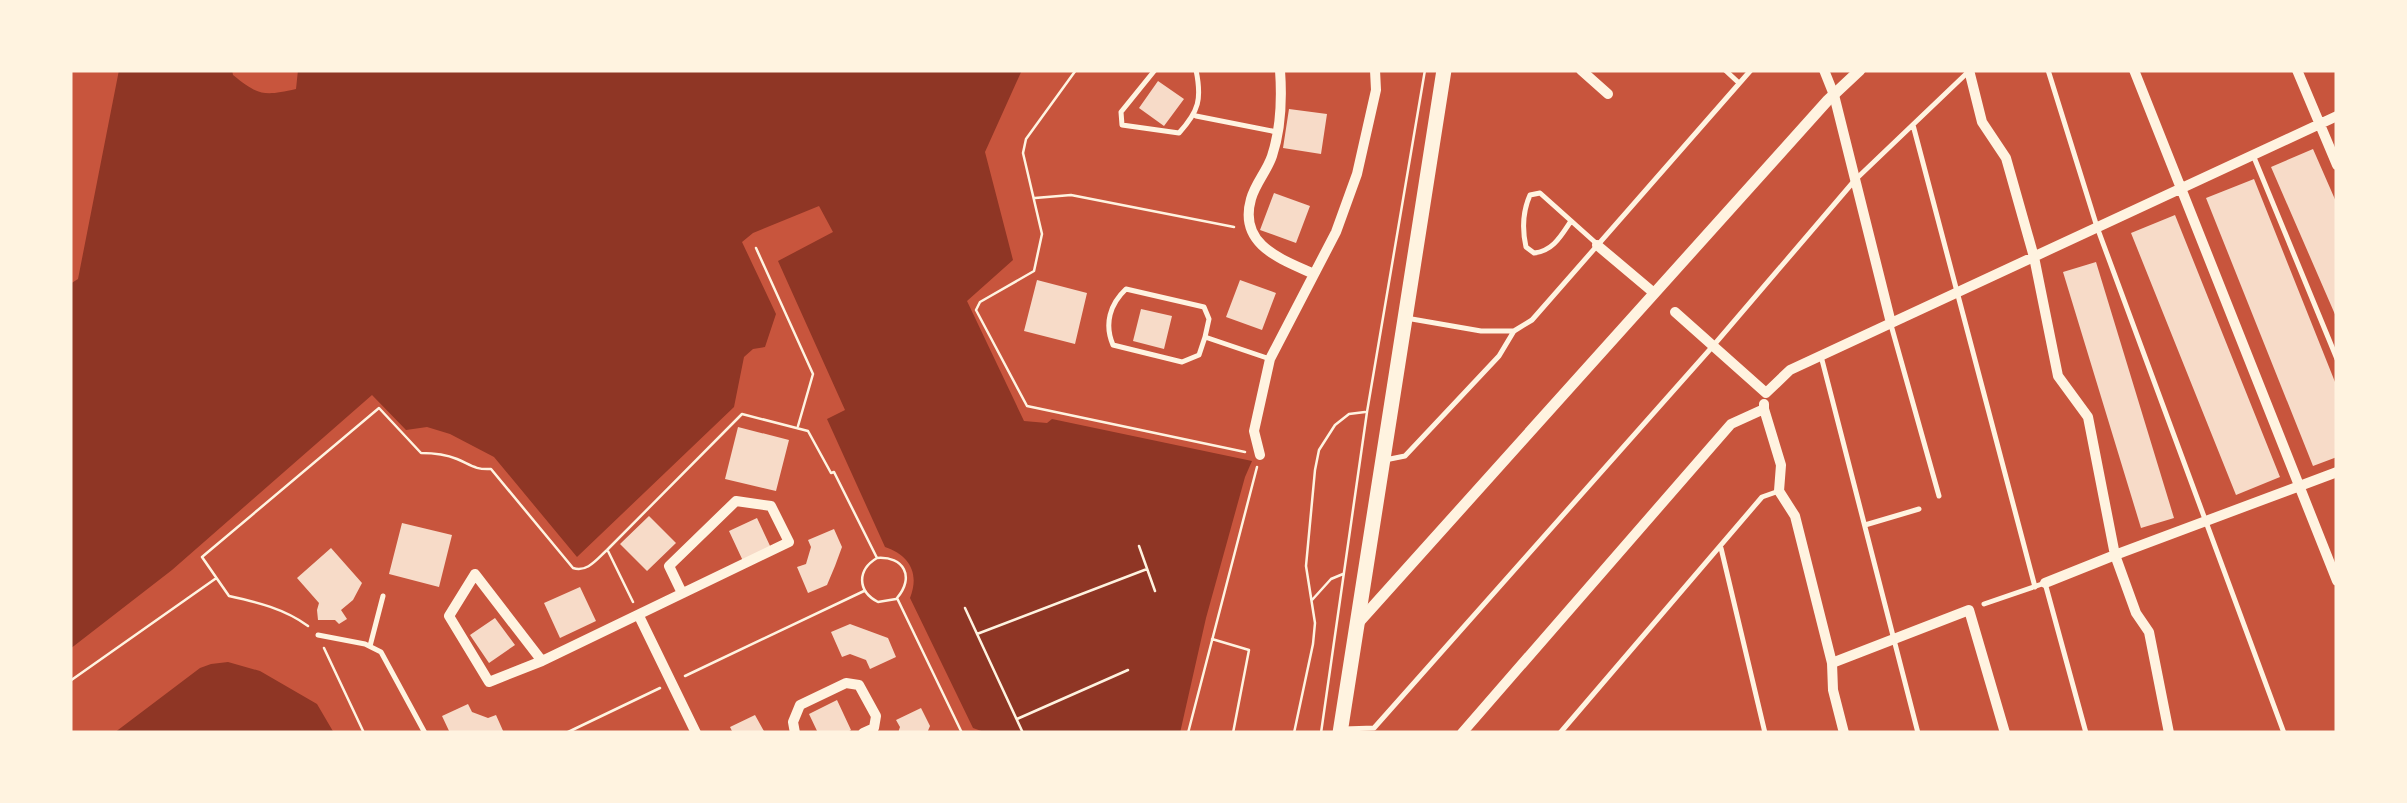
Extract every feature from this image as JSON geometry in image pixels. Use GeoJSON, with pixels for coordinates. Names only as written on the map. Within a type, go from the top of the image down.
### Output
{"type":"FeatureCollection","features":[{"type":"Feature","properties":{"kind":"main road"},"geometry":{"type":"LineString","coordinates":[[1340,731],[1444,70]]}},
{"type":"Feature","properties":{"kind":"street"},"geometry":{"type":"LineString","coordinates":[[1280,70],[1282,101],[1272,156],[1252,197],[1249,215],[1260,245],[1276,257],[1314,274]]}},
{"type":"Feature","properties":{"kind":"street"},"geometry":{"type":"LineString","coordinates":[[1260,455],[1254,431],[1270,359],[1336,232],[1357,174],[1376,90],[1375,70]]}},
{"type":"Feature","properties":{"kind":"street"},"geometry":{"type":"LineString","coordinates":[[1581,70],[1608,94]]}},
{"type":"Feature","properties":{"kind":"street"},"geometry":{"type":"LineString","coordinates":[[1824,70],[1834,95],[1890,323]]}},
{"type":"Feature","properties":{"kind":"street"},"geometry":{"type":"LineString","coordinates":[[1358,622],[1860,70]]}},
{"type":"Feature","properties":{"kind":"street"},"geometry":{"type":"LineString","coordinates":[[1969,70],[1982,122],[2006,158],[2034,257],[2058,376],[2088,416],[2115,555],[2136,613],[2149,632],[2169,733]]}},
{"type":"Feature","properties":{"kind":"street"},"geometry":{"type":"LineString","coordinates":[[2134,70],[2332,556],[2337,582]]}},
{"type":"Feature","properties":{"kind":"street"},"geometry":{"type":"LineString","coordinates":[[2297,70],[2337,164]]}},
{"type":"Feature","properties":{"kind":"street"},"geometry":{"type":"LineString","coordinates":[[1844,733],[1833,690],[1832,662],[1795,516],[1779,491],[1781,465],[1764,409],[1766,393],[1790,370],[2337,116]]}},
{"type":"Feature","properties":{"kind":"street"},"geometry":{"type":"LineString","coordinates":[[1597,245],[1654,294]]}},
{"type":"Feature","properties":{"kind":"street"},"geometry":{"type":"LineString","coordinates":[[1675,312],[1766,393]]}},
{"type":"Feature","properties":{"kind":"street"},"geometry":{"type":"LineString","coordinates":[[1462,733],[1731,424],[1764,409]]}},
{"type":"Feature","properties":{"kind":"street"},"geometry":{"type":"LineString","coordinates":[[2040,585],[2337,472]]}},
{"type":"Feature","properties":{"kind":"street"},"geometry":{"type":"LineString","coordinates":[[542,661],[475,574],[449,616],[489,682],[542,661],[639,616],[789,542],[771,506],[736,501],[669,566],[682,593]]}},
{"type":"Feature","properties":{"kind":"street"},"geometry":{"type":"LineString","coordinates":[[1832,662],[1969,610],[2005,733]]}},
{"type":"Feature","properties":{"kind":"street"},"geometry":{"type":"LineString","coordinates":[[639,616],[696,733]]}},
{"type":"Feature","properties":{"kind":"street"},"geometry":{"type":"LineString","coordinates":[[796,733],[793,722],[800,705],[846,683],[859,685],[876,716],[874,728],[863,733]]}},
{"type":"Feature","properties":{"kind":"lane"},"geometry":{"type":"LineString","coordinates":[[1155,70],[1121,112],[1122,125],[1179,133],[1195,116],[1200,89],[1196,70]]}},
{"type":"Feature","properties":{"kind":"lane"},"geometry":{"type":"LineString","coordinates":[[1724,70],[1739,83]]}},
{"type":"Feature","properties":{"kind":"lane"},"geometry":{"type":"LineString","coordinates":[[1383,460],[1405,456],[1499,356],[1514,331],[1532,320],[1750,70]]}},
{"type":"Feature","properties":{"kind":"lane"},"geometry":{"type":"LineString","coordinates":[[1340,731],[1374,728],[1855,180],[1969,70]]}},
{"type":"Feature","properties":{"kind":"lane"},"geometry":{"type":"LineString","coordinates":[[2048,70],[2097,227],[2284,733]]}},
{"type":"Feature","properties":{"kind":"lane"},"geometry":{"type":"LineString","coordinates":[[1195,116],[1277,132]]}},
{"type":"Feature","properties":{"kind":"lane"},"geometry":{"type":"LineString","coordinates":[[1913,124],[2040,585],[2086,733]]}},
{"type":"Feature","properties":{"kind":"lane"},"geometry":{"type":"LineString","coordinates":[[2253,155],[2337,359]]}},
{"type":"Feature","properties":{"kind":"lane"},"geometry":{"type":"LineString","coordinates":[[1571,222],[1544,252],[1534,253],[1526,247],[1523,220],[1530,196],[1540,193],[1597,245]]}},
{"type":"Feature","properties":{"kind":"lane"},"geometry":{"type":"LineString","coordinates":[[1126,288],[1204,307],[1209,319],[1205,337],[1199,356],[1182,362],[1113,344],[1107,330],[1115,300],[1126,288]]}},
{"type":"Feature","properties":{"kind":"lane"},"geometry":{"type":"LineString","coordinates":[[1406,318],[1481,331],[1514,331]]}},
{"type":"Feature","properties":{"kind":"lane"},"geometry":{"type":"LineString","coordinates":[[1890,323],[1940,496]]}},
{"type":"Feature","properties":{"kind":"lane"},"geometry":{"type":"LineString","coordinates":[[1205,337],[1270,359]]}},
{"type":"Feature","properties":{"kind":"lane"},"geometry":{"type":"LineString","coordinates":[[1820,356],[1918,733]]}},
{"type":"Feature","properties":{"kind":"lane"},"geometry":{"type":"LineString","coordinates":[[1560,733],[1762,497],[1779,491]]}},
{"type":"Feature","properties":{"kind":"lane"},"geometry":{"type":"LineString","coordinates":[[1865,525],[1919,509]]}},
{"type":"Feature","properties":{"kind":"lane"},"geometry":{"type":"LineString","coordinates":[[1720,548],[1765,733]]}},
{"type":"Feature","properties":{"kind":"lane"},"geometry":{"type":"LineString","coordinates":[[1984,604],[2040,585]]}},
{"type":"Feature","properties":{"kind":"lane"},"geometry":{"type":"LineString","coordinates":[[370,646],[383,596]]}},
{"type":"Feature","properties":{"kind":"lane"},"geometry":{"type":"LineString","coordinates":[[318,635],[381,652],[425,733]]}},
{"type":"Feature","properties":{"kind":"path"},"geometry":{"type":"LineString","coordinates":[[1076,70],[1026,138],[1023,154],[1042,234],[1034,270],[980,302],[976,310],[1027,406],[1260,455],[1188,733]]}},
{"type":"Feature","properties":{"kind":"path"},"geometry":{"type":"LineString","coordinates":[[1321,733],[1366,412],[1425,70]]}},
{"type":"Feature","properties":{"kind":"path"},"geometry":{"type":"LineString","coordinates":[[1034,198],[1071,195],[1252,230]]}},
{"type":"Feature","properties":{"kind":"path"},"geometry":{"type":"LineString","coordinates":[[756,248],[813,374],[798,428]]}},
{"type":"Feature","properties":{"kind":"path"},"geometry":{"type":"LineString","coordinates":[[364,733],[318,635],[286,613],[229,596],[202,557],[379,408],[421,454],[440,454],[476,470],[490,469],[573,568],[579,570],[586,569],[607,550],[742,414],[808,430],[877,558]]}},
{"type":"Feature","properties":{"kind":"path"},"geometry":{"type":"LineString","coordinates":[[1294,733],[1313,644],[1306,566],[1319,450],[1349,414],[1366,412]]}},
{"type":"Feature","properties":{"kind":"path"},"geometry":{"type":"LineString","coordinates":[[1139,546],[1155,591]]}},
{"type":"Feature","properties":{"kind":"path"},"geometry":{"type":"LineString","coordinates":[[607,550],[639,616]]}},
{"type":"Feature","properties":{"kind":"path"},"geometry":{"type":"LineString","coordinates":[[877,558],[895,560],[903,568],[905,587],[897,598],[878,602],[864,591],[863,571],[877,558]]}},
{"type":"Feature","properties":{"kind":"path"},"geometry":{"type":"LineString","coordinates":[[977,634],[1147,569]]}},
{"type":"Feature","properties":{"kind":"path"},"geometry":{"type":"LineString","coordinates":[[1311,601],[1331,579],[1343,574]]}},
{"type":"Feature","properties":{"kind":"path"},"geometry":{"type":"LineString","coordinates":[[70,680],[216,578]]}},
{"type":"Feature","properties":{"kind":"path"},"geometry":{"type":"LineString","coordinates":[[566,733],[864,591]]}},
{"type":"Feature","properties":{"kind":"path"},"geometry":{"type":"LineString","coordinates":[[897,598],[962,733]]}},
{"type":"Feature","properties":{"kind":"path"},"geometry":{"type":"LineString","coordinates":[[965,608],[1023,733]]}},
{"type":"Feature","properties":{"kind":"path"},"geometry":{"type":"LineString","coordinates":[[1212,640],[1249,650],[1233,733]]}},
{"type":"Feature","properties":{"kind":"path"},"geometry":{"type":"LineString","coordinates":[[1017,719],[1128,670]]}},
{"type":"Feature","properties":{"kind":"shaded area"},"geometry":{"type":"Polygon","coordinates":[[[119,70],[232,70],[249,87],[269,93],[296,89],[298,70],[1022,70],[985,152],[1013,260],[967,301],[1024,421],[1047,423],[1052,419],[1252,461],[1206,618],[1180,733],[987,733],[973,728],[910,598],[914,581],[910,566],[885,547],[827,419],[845,410],[778,261],[833,232],[819,206],[753,233],[742,242],[776,314],[765,347],[753,349],[744,357],[734,407],[577,557],[494,457],[450,434],[427,427],[406,430],[372,395],[172,570],[70,649],[70,284],[78,279],[119,70]]]}},
{"type":"Feature","properties":{"kind":"shaded area"},"geometry":{"type":"Polygon","coordinates":[[[228,662],[260,671],[317,704],[334,733],[114,733],[200,668],[228,662]]]}},
{"type":"Feature","properties":{"kind":"building"},"geometry":{"type":"Polygon","coordinates":[[[1158,81],[1184,99],[1164,126],[1139,108],[1158,81]]]}},
{"type":"Feature","properties":{"kind":"building"},"geometry":{"type":"Polygon","coordinates":[[[1289,109],[1327,114],[1321,154],[1283,148],[1289,109]]]}},
{"type":"Feature","properties":{"kind":"building"},"geometry":{"type":"Polygon","coordinates":[[[2313,149],[2337,204],[2337,319],[2271,167],[2313,149]]]}},
{"type":"Feature","properties":{"kind":"building"},"geometry":{"type":"Polygon","coordinates":[[[2254,179],[2337,387],[2337,457],[2313,466],[2206,198],[2254,179]]]}},
{"type":"Feature","properties":{"kind":"building"},"geometry":{"type":"Polygon","coordinates":[[[1274,193],[1310,206],[1296,243],[1260,230],[1274,193]]]}},
{"type":"Feature","properties":{"kind":"building"},"geometry":{"type":"Polygon","coordinates":[[[2175,215],[2280,477],[2236,495],[2131,233],[2175,215]]]}},
{"type":"Feature","properties":{"kind":"building"},"geometry":{"type":"Polygon","coordinates":[[[2096,262],[2174,518],[2141,528],[2063,272],[2096,262]]]}},
{"type":"Feature","properties":{"kind":"building"},"geometry":{"type":"Polygon","coordinates":[[[1037,280],[1087,293],[1075,344],[1024,331],[1037,280]]]}},
{"type":"Feature","properties":{"kind":"building"},"geometry":{"type":"Polygon","coordinates":[[[1240,280],[1276,293],[1262,330],[1226,317],[1240,280]]]}},
{"type":"Feature","properties":{"kind":"building"},"geometry":{"type":"Polygon","coordinates":[[[1141,309],[1172,316],[1164,349],[1133,341],[1141,309]]]}},
{"type":"Feature","properties":{"kind":"building"},"geometry":{"type":"Polygon","coordinates":[[[738,427],[789,440],[776,491],[725,479],[738,427]]]}},
{"type":"Feature","properties":{"kind":"building"},"geometry":{"type":"Polygon","coordinates":[[[649,516],[676,543],[647,571],[620,544],[649,516]]]}},
{"type":"Feature","properties":{"kind":"building"},"geometry":{"type":"Polygon","coordinates":[[[757,518],[771,548],[743,561],[729,531],[757,518]]]}},
{"type":"Feature","properties":{"kind":"building"},"geometry":{"type":"Polygon","coordinates":[[[402,523],[452,535],[439,587],[389,574],[402,523]]]}},
{"type":"Feature","properties":{"kind":"building"},"geometry":{"type":"Polygon","coordinates":[[[834,529],[842,547],[835,566],[827,585],[808,593],[797,567],[806,564],[811,547],[808,540],[834,529]]]}},
{"type":"Feature","properties":{"kind":"building"},"geometry":{"type":"Polygon","coordinates":[[[331,548],[362,583],[353,600],[341,610],[347,619],[339,624],[335,620],[318,620],[319,603],[297,578],[331,548]]]}},
{"type":"Feature","properties":{"kind":"building"},"geometry":{"type":"Polygon","coordinates":[[[580,587],[596,621],[560,638],[544,603],[580,587]]]}},
{"type":"Feature","properties":{"kind":"building"},"geometry":{"type":"Polygon","coordinates":[[[495,618],[515,645],[489,663],[470,635],[495,618]]]}},
{"type":"Feature","properties":{"kind":"building"},"geometry":{"type":"Polygon","coordinates":[[[850,624],[888,638],[896,657],[870,669],[866,660],[850,654],[842,657],[831,632],[850,624]]]}},
{"type":"Feature","properties":{"kind":"building"},"geometry":{"type":"Polygon","coordinates":[[[837,700],[851,730],[818,733],[809,714],[837,700]]]}},
{"type":"Feature","properties":{"kind":"building"},"geometry":{"type":"Polygon","coordinates":[[[468,704],[472,712],[488,718],[496,715],[504,733],[450,733],[442,716],[468,704]]]}},
{"type":"Feature","properties":{"kind":"building"},"geometry":{"type":"Polygon","coordinates":[[[921,708],[930,726],[927,733],[898,733],[896,720],[921,708]]]}},
{"type":"Feature","properties":{"kind":"building"},"geometry":{"type":"Polygon","coordinates":[[[755,715],[765,733],[733,733],[730,727],[755,715]]]}}]}
